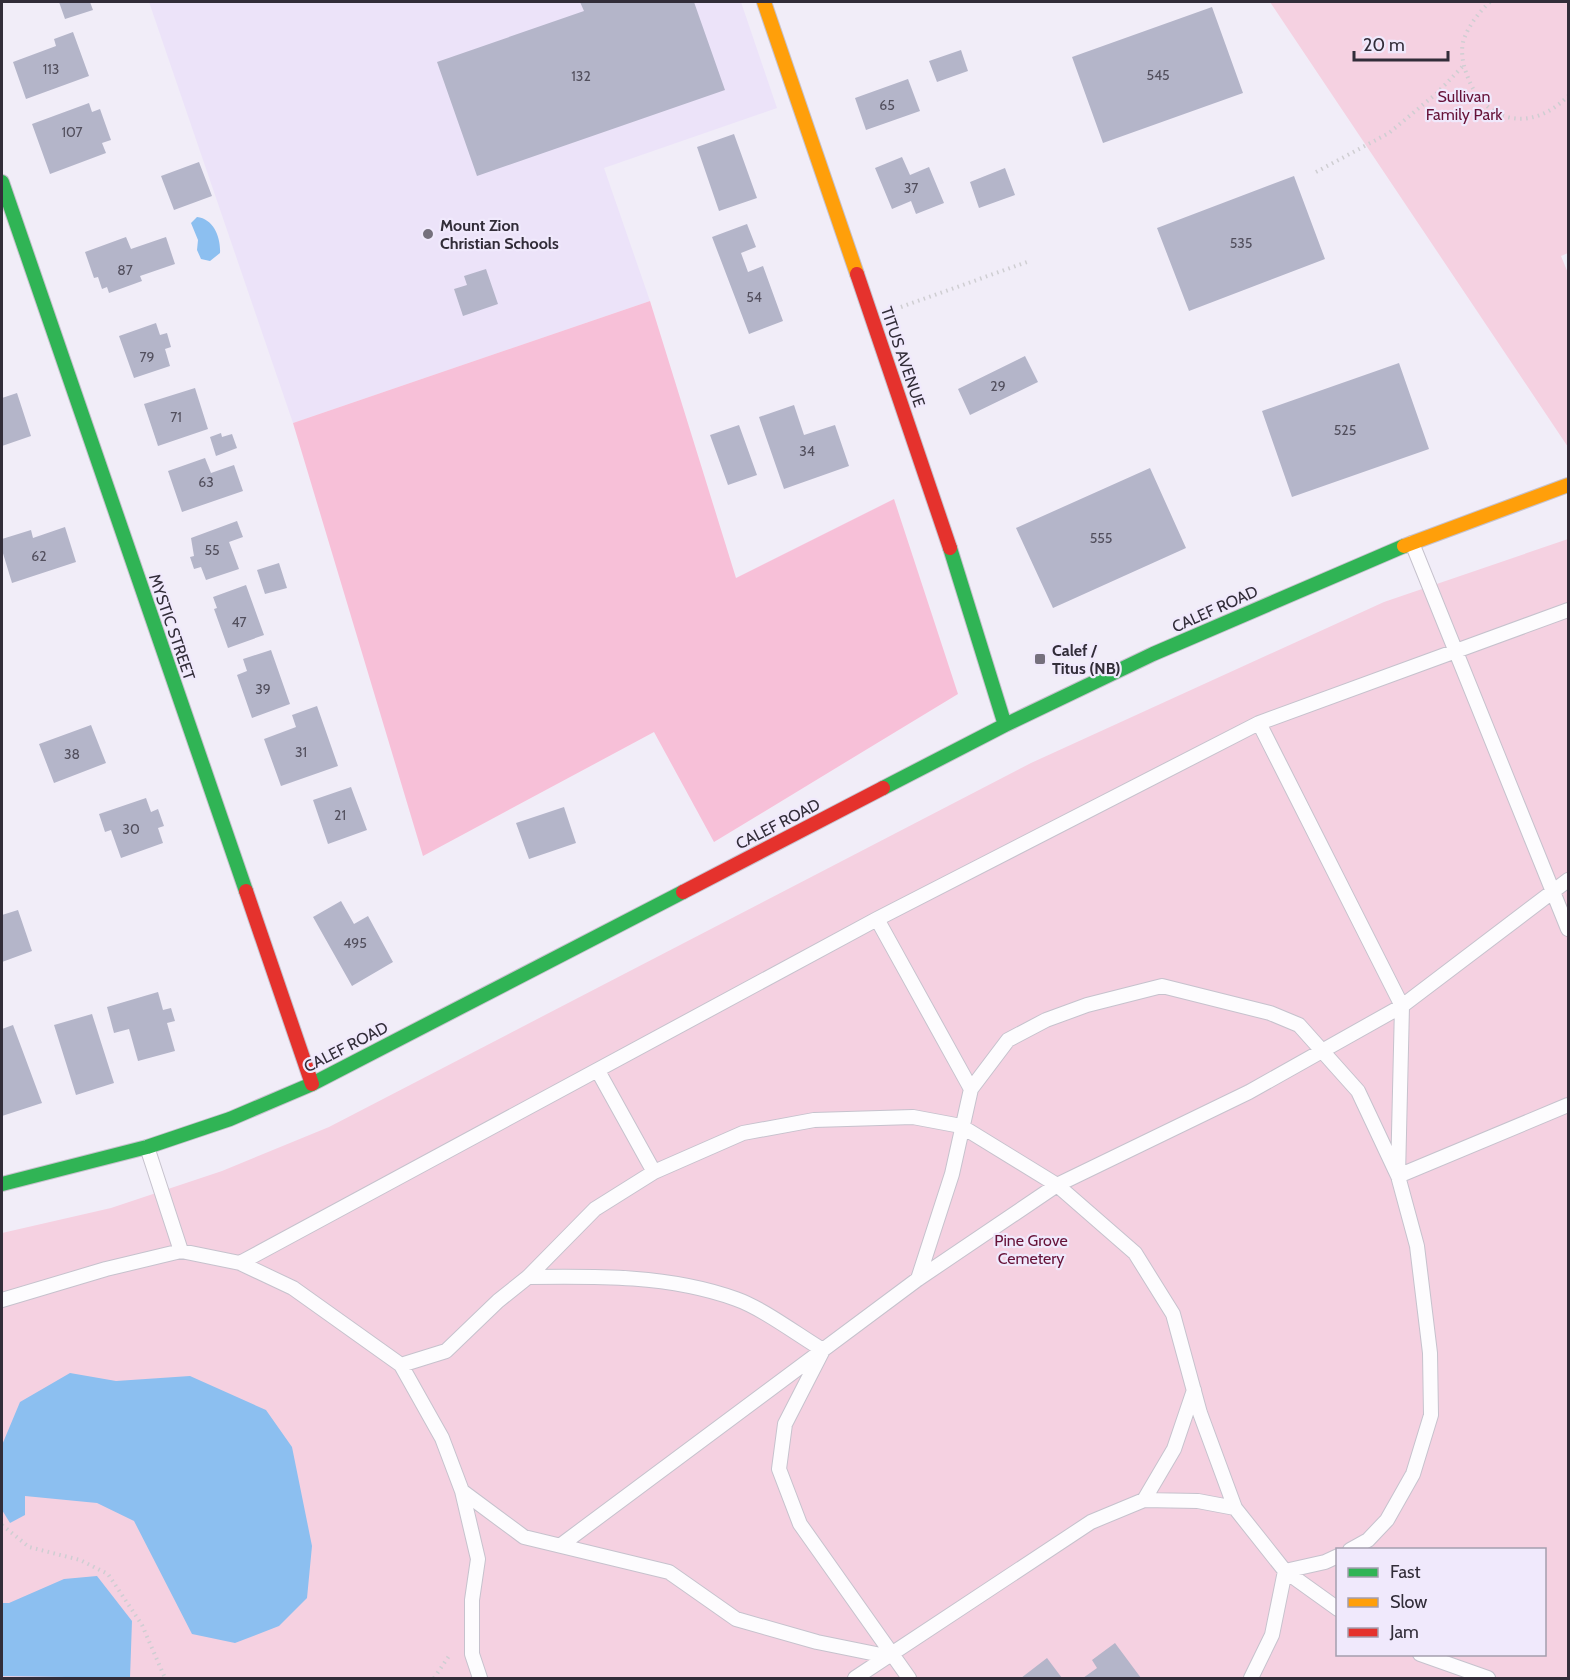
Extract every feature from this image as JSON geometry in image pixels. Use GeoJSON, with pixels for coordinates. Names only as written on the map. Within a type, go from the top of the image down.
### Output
{"type":"FeatureCollection","features":[{"type":"Feature","properties":{"kind":"main road","name":"TITUS AVENUE"},"geometry":{"type":"LineString","coordinates":[[764,2],[937,507],[1005,725]]}},
{"type":"Feature","properties":{"kind":"main road","name":"MYSTIC STREET"},"geometry":{"type":"LineString","coordinates":[[2,182],[312,1084]]}},
{"type":"Feature","properties":{"kind":"main road","name":"CALEF ROAD"},"geometry":{"type":"LineString","coordinates":[[2,1184],[147,1147],[230,1119],[312,1084],[1005,725],[1153,654],[1412,543],[1569,485]]}},
{"type":"Feature","properties":{"kind":"lane"},"geometry":{"type":"LineString","coordinates":[[1412,543],[1569,929]]}},
{"type":"Feature","properties":{"kind":"lane"},"geometry":{"type":"LineString","coordinates":[[240,1263],[877,919],[1259,723],[1569,610]]}},
{"type":"Feature","properties":{"kind":"lane"},"geometry":{"type":"LineString","coordinates":[[1259,723],[1402,1006],[1398,1176]]}},
{"type":"Feature","properties":{"kind":"lane"},"geometry":{"type":"LineString","coordinates":[[561,1545],[918,1279],[1057,1185],[1249,1092],[1402,1006],[1569,880]]}},
{"type":"Feature","properties":{"kind":"lane"},"geometry":{"type":"LineString","coordinates":[[877,919],[971,1089]]}},
{"type":"Feature","properties":{"kind":"lane"},"geometry":{"type":"LineString","coordinates":[[918,1279],[952,1174],[971,1089],[1008,1040],[1046,1020],[1087,1005],[1162,986],[1270,1013],[1299,1025],[1321,1052],[1358,1090],[1398,1176],[1417,1246],[1430,1353],[1431,1415],[1413,1474],[1387,1520],[1368,1540],[1354,1548]]}},
{"type":"Feature","properties":{"kind":"lane"},"geometry":{"type":"LineString","coordinates":[[598,1071],[654,1172]]}},
{"type":"Feature","properties":{"kind":"lane"},"geometry":{"type":"LineString","coordinates":[[1398,1176],[1569,1105]]}},
{"type":"Feature","properties":{"kind":"lane"},"geometry":{"type":"LineString","coordinates":[[401,1365],[446,1352],[498,1300],[528,1277],[595,1209],[654,1172],[743,1133],[814,1120],[913,1117],[961,1126],[1057,1185],[1136,1253],[1173,1314],[1200,1413],[1235,1508],[1284,1570],[1336,1608]]}},
{"type":"Feature","properties":{"kind":"lane"},"geometry":{"type":"LineString","coordinates":[[147,1147],[181,1251]]}},
{"type":"Feature","properties":{"kind":"lane"},"geometry":{"type":"LineString","coordinates":[[2,1300],[106,1269],[181,1251],[240,1263],[293,1288],[401,1365],[442,1438],[462,1491],[478,1559],[472,1600],[472,1654],[480,1678]]}},
{"type":"Feature","properties":{"kind":"lane"},"geometry":{"type":"LineString","coordinates":[[528,1277],[597,1276],[692,1286],[738,1299],[823,1350]]}},
{"type":"Feature","properties":{"kind":"lane"},"geometry":{"type":"LineString","coordinates":[[823,1350],[785,1424],[779,1469],[801,1524],[891,1657],[909,1678]]}},
{"type":"Feature","properties":{"kind":"lane"},"geometry":{"type":"LineString","coordinates":[[1143,1500],[1174,1449],[1195,1388]]}},
{"type":"Feature","properties":{"kind":"lane"},"geometry":{"type":"LineString","coordinates":[[462,1491],[524,1537],[669,1572],[736,1619],[817,1642],[891,1657]]}},
{"type":"Feature","properties":{"kind":"lane"},"geometry":{"type":"LineString","coordinates":[[855,1678],[891,1657],[1091,1522],[1143,1500],[1198,1501],[1235,1508]]}},
{"type":"Feature","properties":{"kind":"lane"},"geometry":{"type":"LineString","coordinates":[[1284,1570],[1325,1562],[1336,1557]]}},
{"type":"Feature","properties":{"kind":"lane"},"geometry":{"type":"LineString","coordinates":[[1251,1678],[1272,1635],[1284,1570]]}},
{"type":"Feature","properties":{"kind":"lane"},"geometry":{"type":"LineString","coordinates":[[1426,1656],[1488,1678]]}},
{"type":"Feature","properties":{"kind":"path"},"geometry":{"type":"LineString","coordinates":[[1490,2],[1479,12],[1462,42],[1463,66],[1472,89],[1485,107],[1506,117],[1520,120],[1537,117],[1558,107],[1569,96]]}},
{"type":"Feature","properties":{"kind":"path"},"geometry":{"type":"LineString","coordinates":[[1316,172],[1389,133],[1437,93],[1463,66]]}},
{"type":"Feature","properties":{"kind":"path"},"geometry":{"type":"LineString","coordinates":[[873,318],[1027,262]]}},
{"type":"Feature","properties":{"kind":"path"},"geometry":{"type":"LineString","coordinates":[[2,1524],[29,1547],[80,1560],[108,1574],[142,1625],[165,1678]]}},
{"type":"Feature","properties":{"kind":"shaded area","name":"Mount Zion Christian Schools"},"geometry":{"type":"Polygon","coordinates":[[[149,2],[741,2],[777,108],[604,168],[650,301],[293,423],[149,2]]]}},
{"type":"Feature","properties":{"kind":"shaded area"},"geometry":{"type":"Polygon","coordinates":[[[650,301],[736,578],[894,499],[958,694],[714,842],[654,732],[423,856],[293,423],[650,301]]]}},
{"type":"Feature","properties":{"kind":"green space","name":"Sullivan Family Park"},"geometry":{"type":"Polygon","coordinates":[[[1270,2],[1568,2],[1568,253],[1561,256],[1568,273],[1568,447],[1270,2]]]}},
{"type":"Feature","properties":{"kind":"green space","name":"Pine Grove Cemetery"},"geometry":{"type":"Polygon","coordinates":[[[1568,539],[1568,1678],[2,1678],[2,1233],[111,1208],[222,1171],[329,1127],[1031,763],[1384,602],[1568,539]]]}},
{"type":"Feature","properties":{"kind":"water"},"geometry":{"type":"Polygon","coordinates":[[[197,217],[208,221],[218,236],[220,253],[210,261],[201,259],[197,250],[198,240],[191,223],[197,217]]]}},
{"type":"Feature","properties":{"kind":"water"},"geometry":{"type":"Polygon","coordinates":[[[70,1373],[116,1381],[190,1376],[266,1410],[292,1447],[312,1546],[307,1598],[279,1626],[235,1643],[192,1634],[134,1521],[97,1503],[25,1496],[25,1515],[10,1523],[2,1510],[2,1445],[20,1402],[70,1373]]]}},
{"type":"Feature","properties":{"kind":"water"},"geometry":{"type":"Polygon","coordinates":[[[97,1576],[132,1621],[130,1678],[2,1676],[2,1603],[9,1603],[64,1579],[97,1576]]]}},
{"type":"Feature","properties":{"kind":"building"},"geometry":{"type":"Polygon","coordinates":[[[59,2],[90,2],[93,10],[65,19],[59,2]]]}},
{"type":"Feature","properties":{"kind":"building","name":"Mount Zion Christian Schools"},"geometry":{"type":"Polygon","coordinates":[[[580,2],[694,2],[725,90],[477,176],[437,62],[584,11],[580,2]]]}},
{"type":"Feature","properties":{"kind":"building"},"geometry":{"type":"Polygon","coordinates":[[[1212,7],[1243,93],[1103,143],[1072,57],[1212,7]]]}},
{"type":"Feature","properties":{"kind":"building"},"geometry":{"type":"Polygon","coordinates":[[[73,32],[89,76],[26,99],[13,62],[56,46],[54,39],[73,32]]]}},
{"type":"Feature","properties":{"kind":"building"},"geometry":{"type":"Polygon","coordinates":[[[961,50],[968,71],[937,82],[929,61],[961,50]]]}},
{"type":"Feature","properties":{"kind":"building"},"geometry":{"type":"Polygon","coordinates":[[[908,79],[920,111],[866,130],[855,98],[908,79]]]}},
{"type":"Feature","properties":{"kind":"building"},"geometry":{"type":"Polygon","coordinates":[[[89,103],[92,112],[100,109],[111,140],[102,143],[106,153],[50,174],[32,124],[89,103]]]}},
{"type":"Feature","properties":{"kind":"building"},"geometry":{"type":"Polygon","coordinates":[[[734,134],[757,198],[719,211],[697,147],[734,134]]]}},
{"type":"Feature","properties":{"kind":"building"},"geometry":{"type":"Polygon","coordinates":[[[902,157],[910,175],[929,167],[944,203],[916,214],[911,201],[892,209],[875,168],[902,157]]]}},
{"type":"Feature","properties":{"kind":"building"},"geometry":{"type":"Polygon","coordinates":[[[199,162],[212,196],[174,210],[161,176],[199,162]]]}},
{"type":"Feature","properties":{"kind":"building"},"geometry":{"type":"Polygon","coordinates":[[[1005,168],[1015,195],[979,208],[970,182],[1005,168]]]}},
{"type":"Feature","properties":{"kind":"building"},"geometry":{"type":"Polygon","coordinates":[[[1294,176],[1325,259],[1189,311],[1157,228],[1294,176]]]}},
{"type":"Feature","properties":{"kind":"building"},"geometry":{"type":"Polygon","coordinates":[[[747,224],[756,247],[741,253],[748,272],[763,266],[783,321],[749,334],[712,237],[747,224]]]}},
{"type":"Feature","properties":{"kind":"building"},"geometry":{"type":"Polygon","coordinates":[[[126,237],[131,249],[166,237],[175,264],[140,276],[142,281],[109,293],[107,287],[102,289],[98,277],[94,278],[85,252],[126,237]]]}},
{"type":"Feature","properties":{"kind":"building"},"geometry":{"type":"Polygon","coordinates":[[[486,269],[498,304],[463,316],[454,289],[467,285],[464,276],[486,269]]]}},
{"type":"Feature","properties":{"kind":"building"},"geometry":{"type":"Polygon","coordinates":[[[156,323],[160,335],[167,333],[171,347],[165,349],[170,366],[134,378],[119,336],[156,323]]]}},
{"type":"Feature","properties":{"kind":"building"},"geometry":{"type":"Polygon","coordinates":[[[1025,356],[1038,382],[970,415],[958,389],[1025,356]]]}},
{"type":"Feature","properties":{"kind":"building"},"geometry":{"type":"Polygon","coordinates":[[[1399,363],[1429,449],[1292,497],[1262,411],[1399,363]]]}},
{"type":"Feature","properties":{"kind":"building"},"geometry":{"type":"Polygon","coordinates":[[[195,388],[208,429],[158,446],[144,404],[195,388]]]}},
{"type":"Feature","properties":{"kind":"building"},"geometry":{"type":"Polygon","coordinates":[[[17,393],[31,436],[2,446],[2,398],[17,393]]]}},
{"type":"Feature","properties":{"kind":"building"},"geometry":{"type":"Polygon","coordinates":[[[794,405],[804,435],[835,425],[849,466],[784,489],[759,417],[794,405]]]}},
{"type":"Feature","properties":{"kind":"building"},"geometry":{"type":"Polygon","coordinates":[[[739,425],[757,475],[728,485],[710,435],[739,425]]]}},
{"type":"Feature","properties":{"kind":"building"},"geometry":{"type":"Polygon","coordinates":[[[221,433],[222,437],[232,434],[237,448],[216,456],[210,437],[221,433]]]}},
{"type":"Feature","properties":{"kind":"building"},"geometry":{"type":"Polygon","coordinates":[[[205,458],[211,473],[234,465],[243,491],[182,512],[168,471],[205,458]]]}},
{"type":"Feature","properties":{"kind":"building"},"geometry":{"type":"Polygon","coordinates":[[[1150,468],[1186,548],[1053,608],[1016,528],[1150,468]]]}},
{"type":"Feature","properties":{"kind":"building"},"geometry":{"type":"Polygon","coordinates":[[[237,521],[243,537],[229,542],[239,569],[206,580],[201,567],[194,569],[190,557],[194,556],[191,538],[237,521]]]}},
{"type":"Feature","properties":{"kind":"building"},"geometry":{"type":"Polygon","coordinates":[[[65,527],[76,562],[12,583],[2,550],[2,539],[31,530],[33,538],[65,527]]]}},
{"type":"Feature","properties":{"kind":"building"},"geometry":{"type":"Polygon","coordinates":[[[279,563],[287,588],[265,594],[257,570],[279,563]]]}},
{"type":"Feature","properties":{"kind":"building"},"geometry":{"type":"Polygon","coordinates":[[[246,585],[264,635],[228,648],[214,609],[217,608],[213,597],[246,585]]]}},
{"type":"Feature","properties":{"kind":"building"},"geometry":{"type":"Polygon","coordinates":[[[271,650],[290,704],[252,718],[237,675],[247,671],[243,659],[271,650]]]}},
{"type":"Feature","properties":{"kind":"building"},"geometry":{"type":"Polygon","coordinates":[[[317,706],[338,766],[281,786],[264,739],[296,727],[292,715],[317,706]]]}},
{"type":"Feature","properties":{"kind":"building"},"geometry":{"type":"Polygon","coordinates":[[[91,725],[106,763],[54,783],[39,744],[91,725]]]}},
{"type":"Feature","properties":{"kind":"building"},"geometry":{"type":"Polygon","coordinates":[[[351,787],[367,830],[328,844],[313,800],[351,787]]]}},
{"type":"Feature","properties":{"kind":"building"},"geometry":{"type":"Polygon","coordinates":[[[146,798],[151,812],[158,809],[164,826],[158,828],[163,843],[121,858],[111,830],[105,832],[99,814],[146,798]]]}},
{"type":"Feature","properties":{"kind":"building"},"geometry":{"type":"Polygon","coordinates":[[[564,807],[576,843],[529,859],[516,823],[564,807]]]}},
{"type":"Feature","properties":{"kind":"building"},"geometry":{"type":"Polygon","coordinates":[[[341,901],[354,924],[368,916],[393,962],[352,986],[313,917],[341,901]]]}},
{"type":"Feature","properties":{"kind":"building"},"geometry":{"type":"Polygon","coordinates":[[[18,910],[32,951],[2,962],[2,915],[18,910]]]}},
{"type":"Feature","properties":{"kind":"building"},"geometry":{"type":"Polygon","coordinates":[[[158,992],[163,1010],[171,1008],[175,1021],[167,1023],[175,1051],[138,1061],[129,1029],[114,1033],[107,1007],[158,992]]]}},
{"type":"Feature","properties":{"kind":"building"},"geometry":{"type":"Polygon","coordinates":[[[92,1014],[114,1083],[76,1095],[54,1025],[92,1014]]]}},
{"type":"Feature","properties":{"kind":"building"},"geometry":{"type":"Polygon","coordinates":[[[13,1025],[42,1103],[2,1116],[2,1029],[13,1025]]]}},
{"type":"Feature","properties":{"kind":"building"},"geometry":{"type":"Polygon","coordinates":[[[1115,1643],[1141,1678],[1083,1678],[1097,1668],[1092,1660],[1115,1643]]]}},
{"type":"Feature","properties":{"kind":"building"},"geometry":{"type":"Polygon","coordinates":[[[1047,1658],[1062,1678],[1021,1678],[1047,1658]]]}},
{"type":"Feature","properties":{"kind":"traffic: fast"},"geometry":{"type":"LineString","coordinates":[[2,182],[246,891]]}},
{"type":"Feature","properties":{"kind":"traffic: fast"},"geometry":{"type":"LineString","coordinates":[[883,788],[1005,725],[1153,654],[1404,546]]}},
{"type":"Feature","properties":{"kind":"traffic: fast"},"geometry":{"type":"LineString","coordinates":[[950,548],[1005,725]]}},
{"type":"Feature","properties":{"kind":"traffic: fast"},"geometry":{"type":"LineString","coordinates":[[2,1184],[147,1147],[230,1119],[312,1084],[683,892]]}},
{"type":"Feature","properties":{"kind":"traffic: slow"},"geometry":{"type":"LineString","coordinates":[[764,2],[857,274]]}},
{"type":"Feature","properties":{"kind":"traffic: slow"},"geometry":{"type":"LineString","coordinates":[[1404,546],[1568,485]]}},
{"type":"Feature","properties":{"kind":"traffic: jam"},"geometry":{"type":"LineString","coordinates":[[857,274],[950,548]]}},
{"type":"Feature","properties":{"kind":"traffic: jam"},"geometry":{"type":"LineString","coordinates":[[683,892],[883,788]]}},
{"type":"Feature","properties":{"kind":"traffic: jam"},"geometry":{"type":"LineString","coordinates":[[246,891],[312,1084]]}},
{"type":"Feature","properties":{"kind":"place","name":"Mount Zion Christian Schools"},"geometry":{"type":"Point","coordinates":[428,234]}},
{"type":"Feature","properties":{"kind":"place","name":"Calef / Titus (NB)"},"geometry":{"type":"Point","coordinates":[1040,659]}}]}
